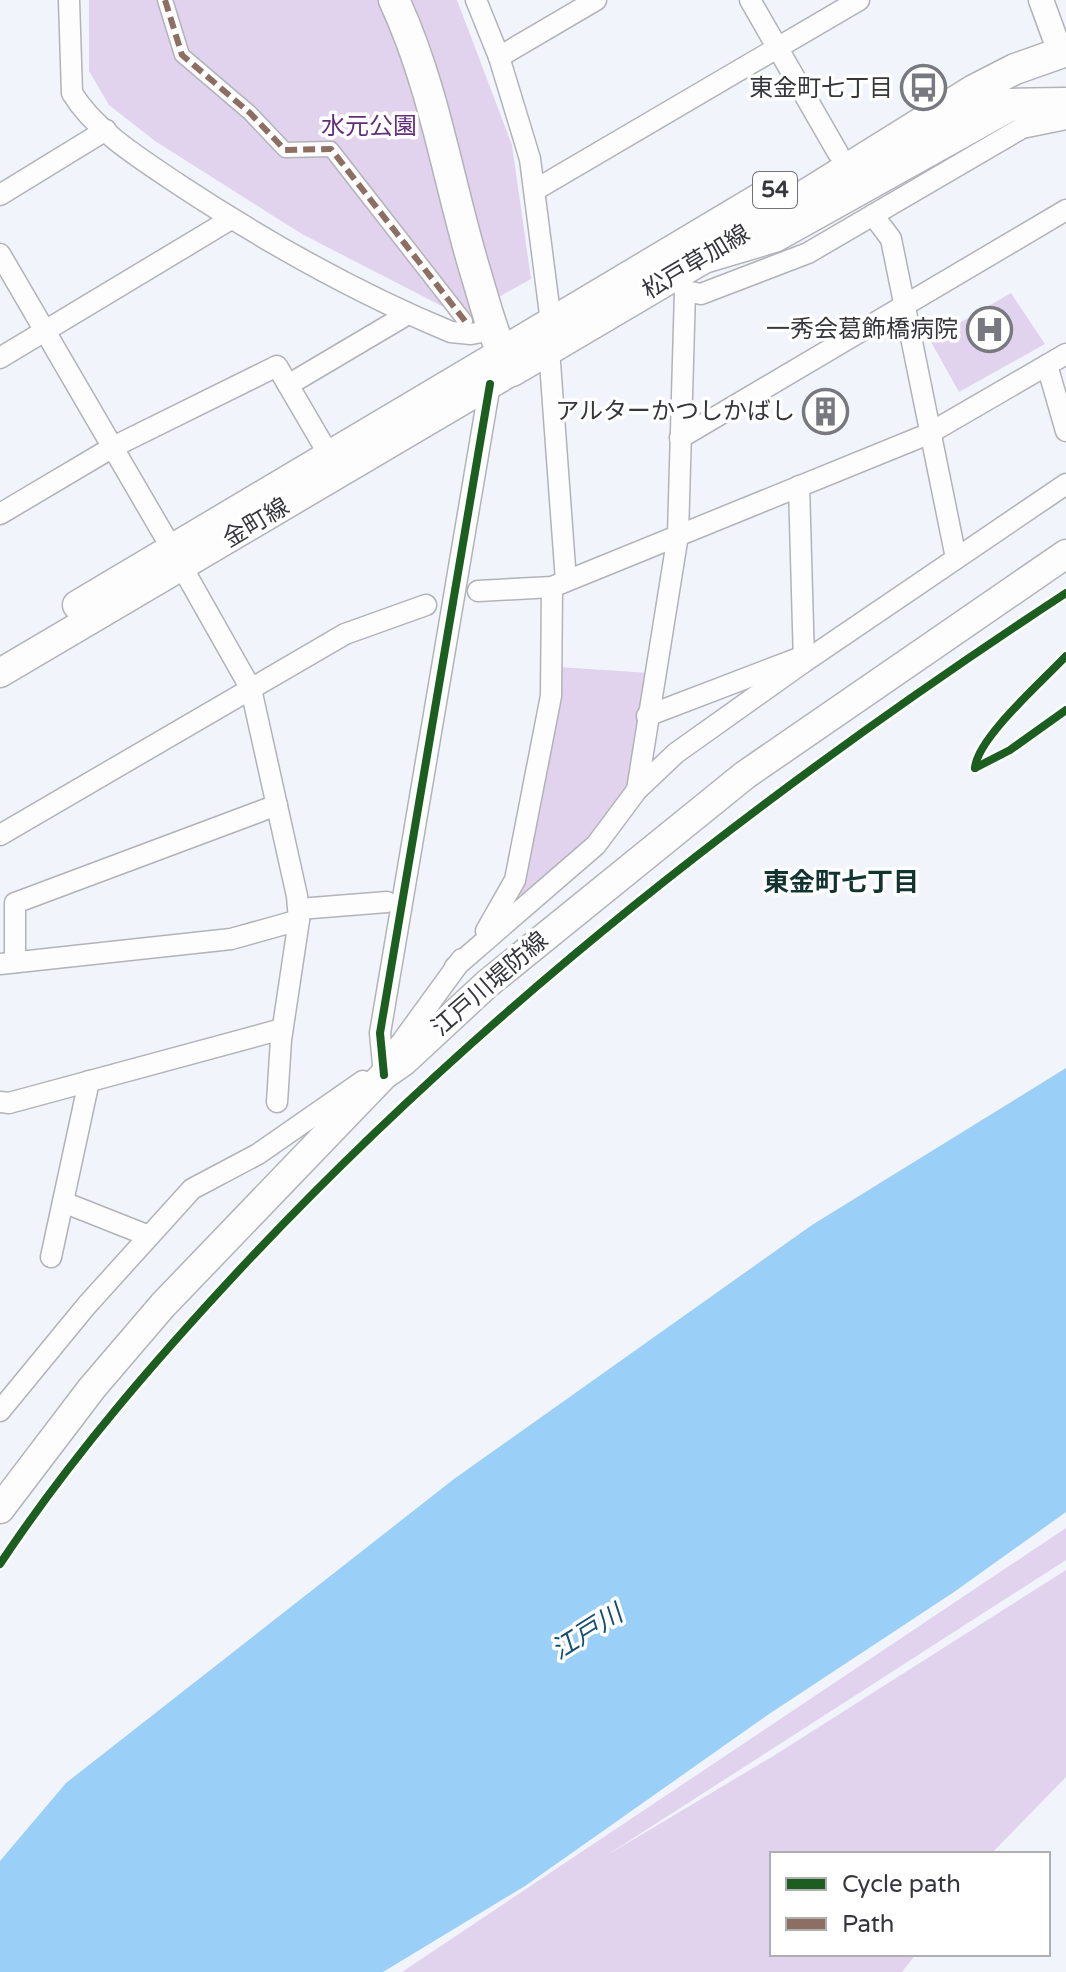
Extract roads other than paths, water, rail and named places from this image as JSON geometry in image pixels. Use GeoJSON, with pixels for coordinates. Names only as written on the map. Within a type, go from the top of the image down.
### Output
{"type":"FeatureCollection","features":[{"type":"Feature","properties":{"kind":"highway"},"geometry":{"type":"LineString","coordinates":[[707,256],[740,249],[800,222],[1009,105],[1066,104]]}},
{"type":"Feature","properties":{"kind":"main road"},"geometry":{"type":"LineString","coordinates":[[394,0],[433,101],[492,352]]}},
{"type":"Feature","properties":{"kind":"main road","name":"松戸草加線"},"geometry":{"type":"LineString","coordinates":[[492,352],[550,336],[681,282],[707,256],[974,90],[1015,69],[1063,51]]}},
{"type":"Feature","properties":{"kind":"main road","name":"松戸草加線"},"geometry":{"type":"LineString","coordinates":[[550,336],[838,153],[967,79],[1063,51]]}},
{"type":"Feature","properties":{"kind":"main road","name":"金町線"},"geometry":{"type":"LineString","coordinates":[[0,650],[177,558],[329,455],[492,352]]}},
{"type":"Feature","properties":{"kind":"main road","name":"金町線"},"geometry":{"type":"LineString","coordinates":[[0,673],[492,352]]}},
{"type":"Feature","properties":{"kind":"main road","name":"江戸川堤防線"},"geometry":{"type":"LineString","coordinates":[[0,1509],[92,1388],[377,1066],[404,1061],[487,984],[745,775],[1066,554]]}},
{"type":"Feature","properties":{"kind":"street"},"geometry":{"type":"LineString","coordinates":[[69,0],[69,84],[78,103],[106,130],[147,163],[300,262],[408,314],[459,333],[492,352]]}},
{"type":"Feature","properties":{"kind":"street"},"geometry":{"type":"LineString","coordinates":[[165,0],[182,55],[250,113],[285,150],[331,149],[492,352],[377,1066]]}},
{"type":"Feature","properties":{"kind":"street"},"geometry":{"type":"LineString","coordinates":[[2,1404],[192,1189],[258,1154],[359,1087],[493,922],[515,880],[551,696],[559,584],[550,336],[535,190],[520,119],[476,0]]}},
{"type":"Feature","properties":{"kind":"street"},"geometry":{"type":"LineString","coordinates":[[499,57],[596,0]]}},
{"type":"Feature","properties":{"kind":"street"},"geometry":{"type":"LineString","coordinates":[[750,0],[838,153]]}},
{"type":"Feature","properties":{"kind":"street"},"geometry":{"type":"LineString","coordinates":[[535,190],[859,0]]}},
{"type":"Feature","properties":{"kind":"street"},"geometry":{"type":"LineString","coordinates":[[1041,0],[1063,51]]}},
{"type":"Feature","properties":{"kind":"street"},"geometry":{"type":"LineString","coordinates":[[681,282],[701,294],[808,253],[1022,128],[1066,119]]}},
{"type":"Feature","properties":{"kind":"street"},"geometry":{"type":"LineString","coordinates":[[0,195],[106,130]]}},
{"type":"Feature","properties":{"kind":"street"},"geometry":{"type":"LineString","coordinates":[[680,438],[1066,210]]}},
{"type":"Feature","properties":{"kind":"street"},"geometry":{"type":"LineString","coordinates":[[873,215],[891,239],[928,434],[956,558]]}},
{"type":"Feature","properties":{"kind":"street"},"geometry":{"type":"LineString","coordinates":[[0,358],[231,219]]}},
{"type":"Feature","properties":{"kind":"street"},"geometry":{"type":"LineString","coordinates":[[0,254],[251,689],[299,915],[282,1029],[277,1102]]}},
{"type":"Feature","properties":{"kind":"street"},"geometry":{"type":"LineString","coordinates":[[637,790],[678,535],[681,282]]}},
{"type":"Feature","properties":{"kind":"street"},"geometry":{"type":"LineString","coordinates":[[288,385],[408,314]]}},
{"type":"Feature","properties":{"kind":"street"},"geometry":{"type":"LineString","coordinates":[[478,591],[559,584],[928,434],[1066,354]]}},
{"type":"Feature","properties":{"kind":"street"},"geometry":{"type":"LineString","coordinates":[[1047,365],[1066,431]]}},
{"type":"Feature","properties":{"kind":"street"},"geometry":{"type":"LineString","coordinates":[[0,514],[113,447],[277,366],[329,455]]}},
{"type":"Feature","properties":{"kind":"street"},"geometry":{"type":"LineString","coordinates":[[455,967],[596,845],[637,790],[676,753],[804,659],[1066,484]]}},
{"type":"Feature","properties":{"kind":"street"},"geometry":{"type":"LineString","coordinates":[[799,486],[804,659]]}},
{"type":"Feature","properties":{"kind":"street"},"geometry":{"type":"LineString","coordinates":[[0,835],[345,634],[426,605]]}},
{"type":"Feature","properties":{"kind":"street"},"geometry":{"type":"LineString","coordinates":[[647,716],[804,659]]}},
{"type":"Feature","properties":{"kind":"street"},"geometry":{"type":"LineString","coordinates":[[277,805],[15,903],[8,963],[231,939],[299,915],[387,902]]}},
{"type":"Feature","properties":{"kind":"street"},"geometry":{"type":"LineString","coordinates":[[387,1002],[418,1017]]}},
{"type":"Feature","properties":{"kind":"street"},"geometry":{"type":"LineString","coordinates":[[0,1102],[282,1029]]}},
{"type":"Feature","properties":{"kind":"street"},"geometry":{"type":"LineString","coordinates":[[51,1257],[89,1081]]}},
{"type":"Feature","properties":{"kind":"street"},"geometry":{"type":"LineString","coordinates":[[63,1202],[149,1236]]}},
{"type":"Feature","properties":{"kind":"water","name":"江戸川"},"geometry":{"type":"Polygon","coordinates":[[[1066,1068],[1066,1512],[954,1592],[769,1714],[525,1886],[383,1972],[0,1972],[0,1861],[66,1783],[454,1479],[812,1225],[1066,1068]]]}},
{"type":"Feature","properties":{"kind":"place","name":"東金町七丁目"},"geometry":{"type":"Point","coordinates":[924,88]}},
{"type":"Feature","properties":{"kind":"place","name":"一秀会葛飾橋病院"},"geometry":{"type":"Point","coordinates":[989,329]}},
{"type":"Feature","properties":{"kind":"place","name":"アルターかつしかばし"},"geometry":{"type":"Point","coordinates":[826,411]}},
{"type":"Feature","properties":{"kind":"district","name":"東金町七丁目"},"geometry":{"type":"Point","coordinates":[841,882]}},
{"type":"Feature","properties":{"kind":"park label","name":"水元公園"},"geometry":{"type":"Point","coordinates":[369,126]}}]}
